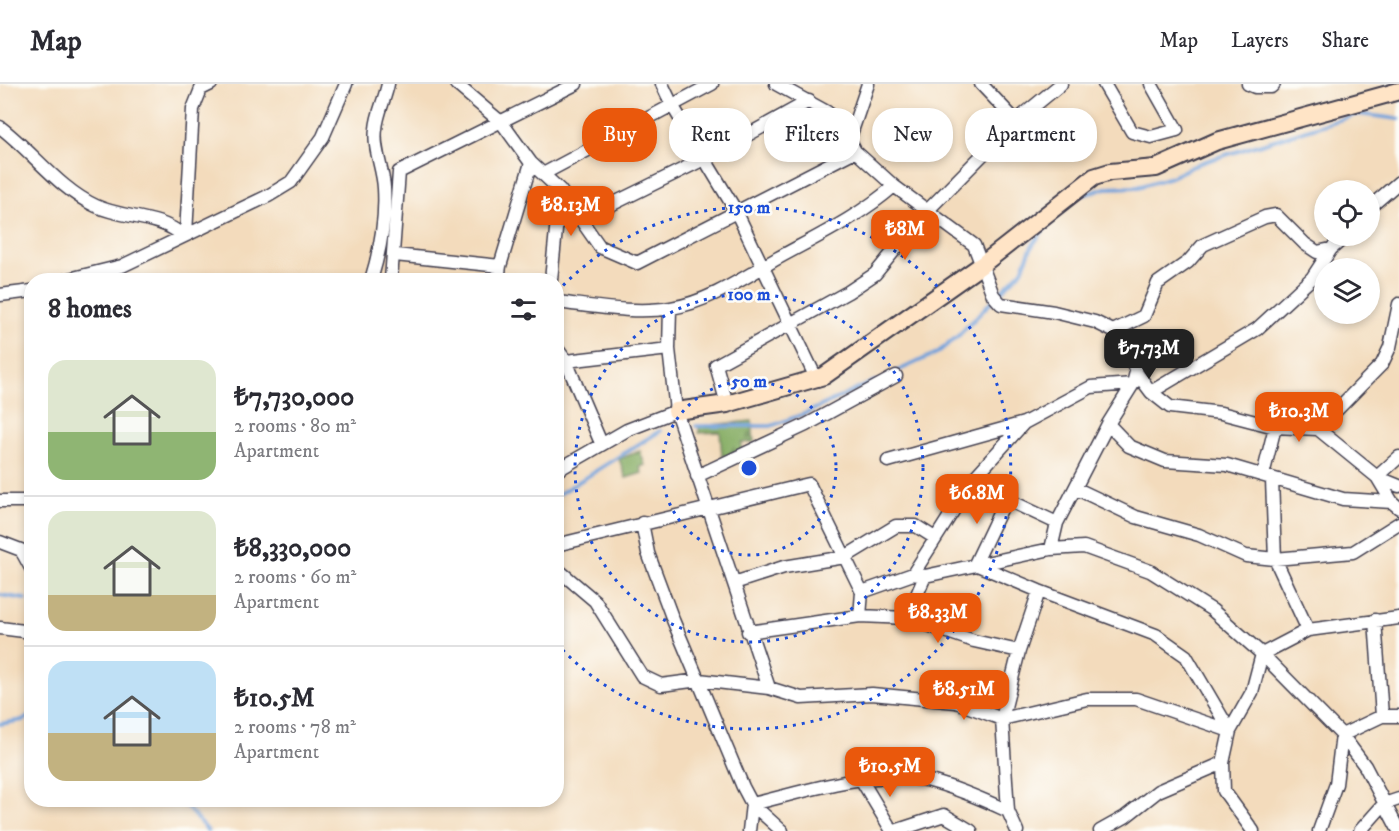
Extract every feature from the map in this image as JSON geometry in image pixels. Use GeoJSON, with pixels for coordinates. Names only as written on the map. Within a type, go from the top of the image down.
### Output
{"type":"FeatureCollection","features":[{"type":"Feature","properties":{"kind":"street"},"geometry":{"type":"LineString","coordinates":[[184,234],[191,182],[193,109],[201,89],[211,84]]}},
{"type":"Feature","properties":{"kind":"street"},"geometry":{"type":"LineString","coordinates":[[94,273],[122,266],[184,234],[268,196],[291,182],[323,137],[346,84]]}},
{"type":"Feature","properties":{"kind":"street"},"geometry":{"type":"LineString","coordinates":[[373,273],[381,240],[385,190],[382,165],[376,145],[376,127],[388,84]]}},
{"type":"Feature","properties":{"kind":"street"},"geometry":{"type":"LineString","coordinates":[[457,84],[502,123],[531,163],[561,190],[600,247],[637,263],[833,162]]}},
{"type":"Feature","properties":{"kind":"street"},"geometry":{"type":"LineString","coordinates":[[392,273],[399,172],[502,123],[576,84]]}},
{"type":"Feature","properties":{"kind":"street"},"geometry":{"type":"LineString","coordinates":[[662,84],[674,108]]}},
{"type":"Feature","properties":{"kind":"street"},"geometry":{"type":"LineString","coordinates":[[543,174],[712,84]]}},
{"type":"Feature","properties":{"kind":"street"},"geometry":{"type":"LineString","coordinates":[[776,84],[819,108]]}},
{"type":"Feature","properties":{"kind":"street"},"geometry":{"type":"LineString","coordinates":[[860,108],[868,84]]}},
{"type":"Feature","properties":{"kind":"street"},"geometry":{"type":"LineString","coordinates":[[981,84],[1004,108]]}},
{"type":"Feature","properties":{"kind":"street"},"geometry":{"type":"LineString","coordinates":[[1032,108],[1061,84]]}},
{"type":"Feature","properties":{"kind":"street"},"geometry":{"type":"LineString","coordinates":[[1104,84],[1132,132],[1151,137],[1177,129],[1151,84]]}},
{"type":"Feature","properties":{"kind":"street"},"geometry":{"type":"LineString","coordinates":[[1248,84],[1263,87],[1274,84]]}},
{"type":"Feature","properties":{"kind":"street"},"geometry":{"type":"LineString","coordinates":[[564,466],[601,443],[676,411],[727,404],[817,380],[886,335],[983,264],[1094,177],[1110,172],[1156,168],[1217,141],[1399,90],[1396,84]]}},
{"type":"Feature","properties":{"kind":"street"},"geometry":{"type":"LineString","coordinates":[[752,133],[810,101]]}},
{"type":"Feature","properties":{"kind":"street"},"geometry":{"type":"LineString","coordinates":[[0,127],[73,191],[95,206],[171,225],[184,234]]}},
{"type":"Feature","properties":{"kind":"street"},"geometry":{"type":"LineString","coordinates":[[860,155],[894,186],[974,246],[997,299],[1075,316],[1113,331],[1127,347],[1134,378],[1170,407],[1221,413],[1275,427],[1318,429],[1377,477],[1396,505]]}},
{"type":"Feature","properties":{"kind":"street"},"geometry":{"type":"LineString","coordinates":[[582,219],[698,162]]}},
{"type":"Feature","properties":{"kind":"street"},"geometry":{"type":"LineString","coordinates":[[708,162],[764,266],[817,380]]}},
{"type":"Feature","properties":{"kind":"street"},"geometry":{"type":"LineString","coordinates":[[727,404],[716,365],[875,274],[927,211],[975,162]]}},
{"type":"Feature","properties":{"kind":"street"},"geometry":{"type":"LineString","coordinates":[[499,273],[531,163]]}},
{"type":"Feature","properties":{"kind":"street"},"geometry":{"type":"LineString","coordinates":[[1380,198],[1399,182]]}},
{"type":"Feature","properties":{"kind":"street"},"geometry":{"type":"LineString","coordinates":[[564,303],[610,308],[670,308],[733,284],[862,211],[894,186]]}},
{"type":"Feature","properties":{"kind":"street"},"geometry":{"type":"LineString","coordinates":[[552,273],[561,190]]}},
{"type":"Feature","properties":{"kind":"street"},"geometry":{"type":"LineString","coordinates":[[1113,331],[1144,316],[1158,283],[1188,262],[1203,245],[1265,217],[1276,215],[1305,244],[1317,252],[1331,249]]}},
{"type":"Feature","properties":{"kind":"street"},"geometry":{"type":"LineString","coordinates":[[1151,392],[1257,329],[1312,278],[1334,246]]}},
{"type":"Feature","properties":{"kind":"street"},"geometry":{"type":"LineString","coordinates":[[395,255],[500,266]]}},
{"type":"Feature","properties":{"kind":"street"},"geometry":{"type":"LineString","coordinates":[[0,295],[24,292]]}},
{"type":"Feature","properties":{"kind":"street"},"geometry":{"type":"LineString","coordinates":[[1318,429],[1382,364],[1390,347],[1399,304]]}},
{"type":"Feature","properties":{"kind":"street"},"geometry":{"type":"LineString","coordinates":[[670,308],[669,349],[676,411],[707,510],[769,688]]}},
{"type":"Feature","properties":{"kind":"street"},"geometry":{"type":"LineString","coordinates":[[1390,347],[1399,358]]}},
{"type":"Feature","properties":{"kind":"street"},"geometry":{"type":"LineString","coordinates":[[566,361],[669,349]]}},
{"type":"Feature","properties":{"kind":"street"},"geometry":{"type":"LineString","coordinates":[[564,358],[601,443]]}},
{"type":"Feature","properties":{"kind":"street"},"geometry":{"type":"LineString","coordinates":[[697,476],[778,439],[896,376]]}},
{"type":"Feature","properties":{"kind":"street"},"geometry":{"type":"LineString","coordinates":[[888,461],[1024,423],[1091,387],[1134,378]]}},
{"type":"Feature","properties":{"kind":"street"},"geometry":{"type":"LineString","coordinates":[[1051,549],[1057,523],[1134,378]]}},
{"type":"Feature","properties":{"kind":"street"},"geometry":{"type":"LineString","coordinates":[[907,618],[919,575],[935,538],[975,478],[1024,423]]}},
{"type":"Feature","properties":{"kind":"street"},"geometry":{"type":"LineString","coordinates":[[1108,424],[1129,446],[1165,461],[1227,465],[1343,499],[1396,505]]}},
{"type":"Feature","properties":{"kind":"street"},"geometry":{"type":"LineString","coordinates":[[1275,427],[1268,477],[1275,559],[1308,630]]}},
{"type":"Feature","properties":{"kind":"street"},"geometry":{"type":"LineString","coordinates":[[1377,477],[1399,457]]}},
{"type":"Feature","properties":{"kind":"street"},"geometry":{"type":"LineString","coordinates":[[1377,477],[1399,486]]}},
{"type":"Feature","properties":{"kind":"street"},"geometry":{"type":"LineString","coordinates":[[975,478],[1006,499],[1057,523]]}},
{"type":"Feature","properties":{"kind":"street"},"geometry":{"type":"LineString","coordinates":[[564,543],[809,484],[862,592],[860,616]]}},
{"type":"Feature","properties":{"kind":"street"},"geometry":{"type":"LineString","coordinates":[[1077,489],[1136,517],[1198,535],[1246,556],[1275,559],[1353,552],[1399,523]]}},
{"type":"Feature","properties":{"kind":"street"},"geometry":{"type":"LineString","coordinates":[[975,564],[1006,499]]}},
{"type":"Feature","properties":{"kind":"street"},"geometry":{"type":"LineString","coordinates":[[0,501],[24,501]]}},
{"type":"Feature","properties":{"kind":"street"},"geometry":{"type":"LineString","coordinates":[[642,523],[648,553],[752,804],[782,831]]}},
{"type":"Feature","properties":{"kind":"street"},"geometry":{"type":"LineString","coordinates":[[734,583],[784,567],[845,557],[896,526],[916,526],[935,538]]}},
{"type":"Feature","properties":{"kind":"street"},"geometry":{"type":"LineString","coordinates":[[0,542],[21,550],[24,555]]}},
{"type":"Feature","properties":{"kind":"street"},"geometry":{"type":"LineString","coordinates":[[862,592],[919,575],[1051,549],[1084,547],[1150,571],[1212,610],[1262,654],[1342,735],[1365,766],[1399,831]]}},
{"type":"Feature","properties":{"kind":"street"},"geometry":{"type":"LineString","coordinates":[[975,564],[1156,635],[1186,656],[1230,731]]}},
{"type":"Feature","properties":{"kind":"street"},"geometry":{"type":"LineString","coordinates":[[564,575],[596,601],[642,676],[661,685],[699,680],[769,688],[801,698],[872,694],[956,702],[1002,719],[1087,699],[1136,699],[1230,731]]}},
{"type":"Feature","properties":{"kind":"street"},"geometry":{"type":"LineString","coordinates":[[1017,831],[1008,811],[1002,719],[1018,651],[1039,591]]}},
{"type":"Feature","properties":{"kind":"street"},"geometry":{"type":"LineString","coordinates":[[748,632],[860,616],[907,618],[974,641],[1018,651]]}},
{"type":"Feature","properties":{"kind":"street"},"geometry":{"type":"LineString","coordinates":[[1253,831],[1224,791],[1223,764],[1230,731],[1252,692],[1262,654],[1308,630],[1399,618]]}},
{"type":"Feature","properties":{"kind":"street"},"geometry":{"type":"LineString","coordinates":[[1375,620],[1382,716]]}},
{"type":"Feature","properties":{"kind":"street"},"geometry":{"type":"LineString","coordinates":[[0,628],[24,631]]}},
{"type":"Feature","properties":{"kind":"street"},"geometry":{"type":"LineString","coordinates":[[1342,735],[1382,716],[1399,716]]}},
{"type":"Feature","properties":{"kind":"street"},"geometry":{"type":"LineString","coordinates":[[1319,831],[1336,784],[1342,735]]}},
{"type":"Feature","properties":{"kind":"street"},"geometry":{"type":"LineString","coordinates":[[1100,831],[1125,817],[1158,791],[1223,764]]}},
{"type":"Feature","properties":{"kind":"street"},"geometry":{"type":"LineString","coordinates":[[752,804],[862,781],[894,778],[927,781],[970,794],[1008,811]]}},
{"type":"Feature","properties":{"kind":"street"},"geometry":{"type":"LineString","coordinates":[[862,781],[893,831],[944,815],[971,831]]}},
{"type":"Feature","properties":{"kind":"street"},"geometry":{"type":"LineString","coordinates":[[1360,831],[1384,804],[1399,799]]}},
{"type":"Feature","properties":{"kind":"street"},"geometry":{"type":"LineString","coordinates":[[748,831],[752,804]]}},
{"type":"Feature","properties":{"kind":"green space"},"geometry":{"type":"Polygon","coordinates":[[[752,421],[754,442],[741,443],[742,454],[722,456],[720,432],[699,433],[699,426],[752,421]]]}},
{"type":"Feature","properties":{"kind":"green space"},"geometry":{"type":"Polygon","coordinates":[[[640,451],[645,465],[640,467],[642,473],[626,478],[619,459],[640,451]]]}},
{"type":"Feature","properties":{"kind":"waterway"},"geometry":{"type":"LineString","coordinates":[[1083,195],[1106,188],[1138,187],[1171,177],[1200,163],[1358,114],[1399,119]]}},
{"type":"Feature","properties":{"kind":"waterway"},"geometry":{"type":"LineString","coordinates":[[895,372],[937,353],[958,336],[1022,270],[1032,246],[1049,222]]}},
{"type":"Feature","properties":{"kind":"waterway"},"geometry":{"type":"LineString","coordinates":[[696,426],[771,426],[806,413],[875,381]]}},
{"type":"Feature","properties":{"kind":"waterway"},"geometry":{"type":"LineString","coordinates":[[564,491],[660,431]]}},
{"type":"Feature","properties":{"kind":"waterway"},"geometry":{"type":"LineString","coordinates":[[0,595],[24,599]]}},
{"type":"Feature","properties":{"kind":"waterway"},"geometry":{"type":"LineString","coordinates":[[0,724],[24,719]]}},
{"type":"Feature","properties":{"kind":"waterway"},"geometry":{"type":"LineString","coordinates":[[186,807],[208,831]]}}]}
